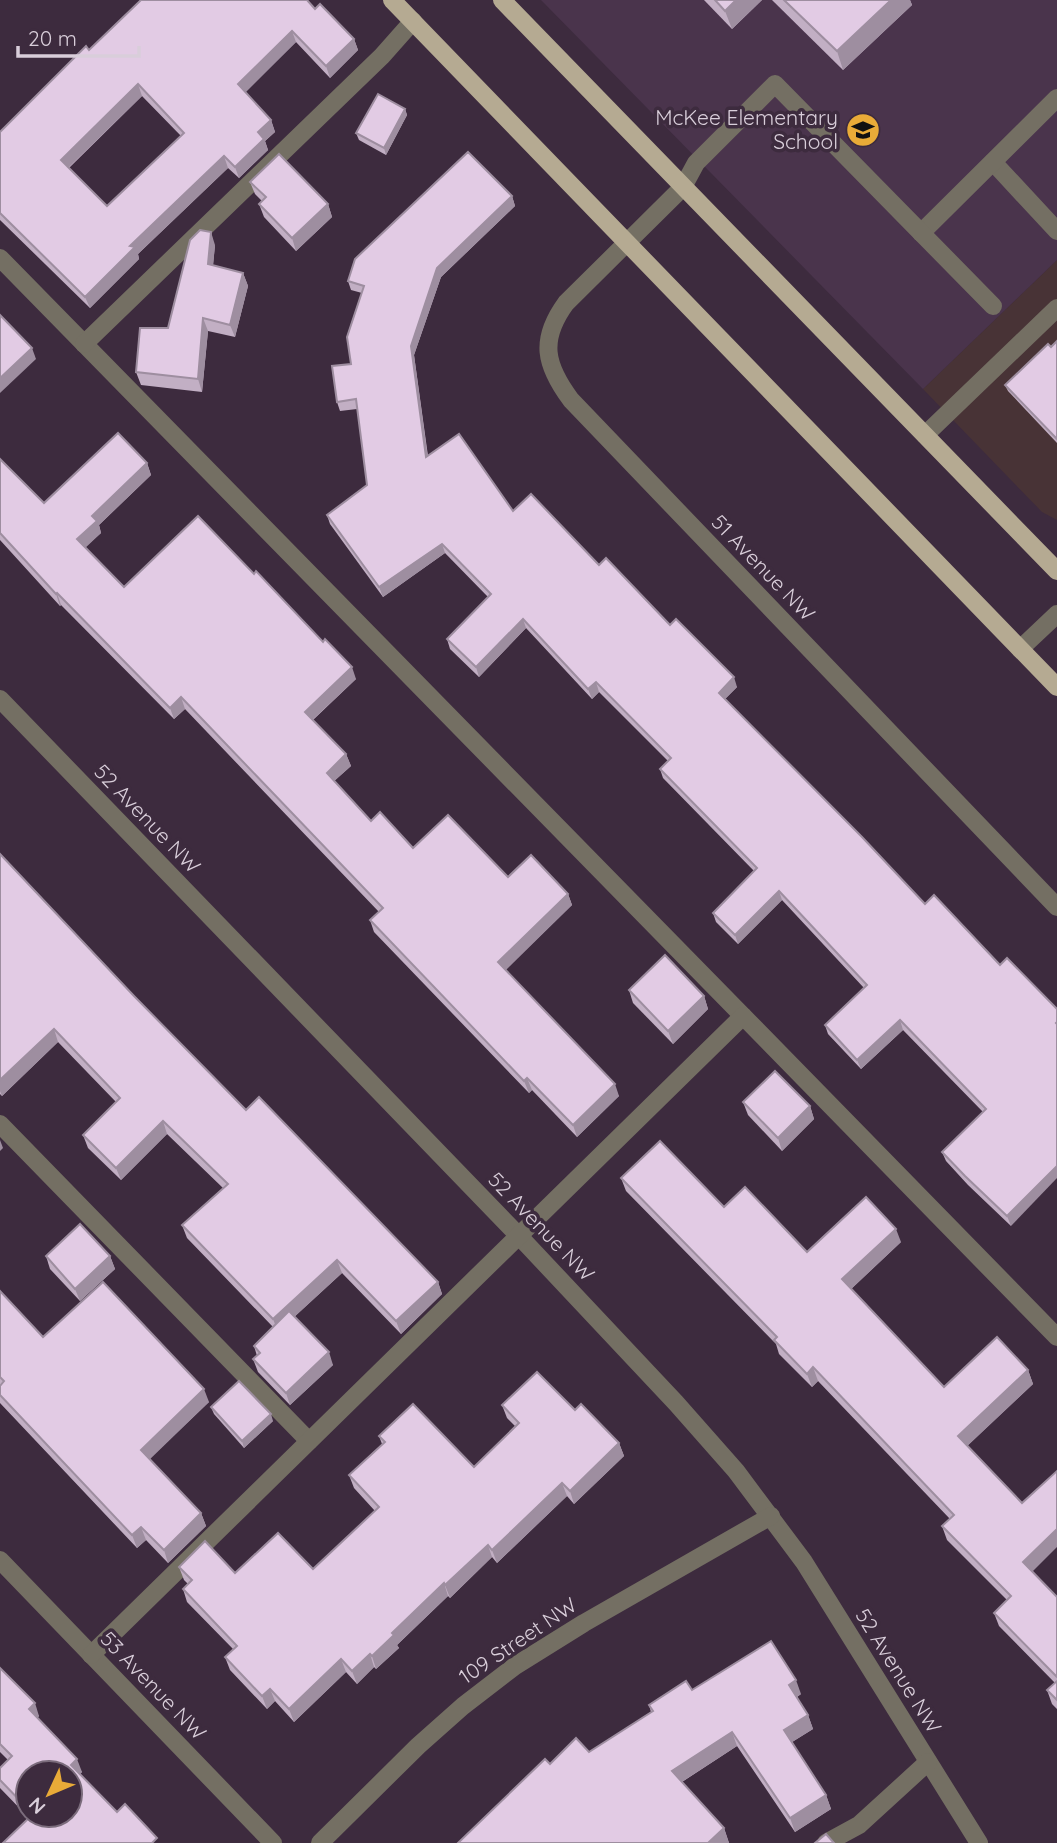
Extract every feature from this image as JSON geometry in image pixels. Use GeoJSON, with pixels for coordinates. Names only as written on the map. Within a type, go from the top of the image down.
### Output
{"type":"FeatureCollection","features":[{"type":"Feature","properties":{"kind":"main road"},"geometry":{"type":"LineString","coordinates":[[393,0],[1057,687]]}},
{"type":"Feature","properties":{"kind":"main road"},"geometry":{"type":"LineString","coordinates":[[502,0],[1057,571]]}},
{"type":"Feature","properties":{"kind":"street"},"geometry":{"type":"LineString","coordinates":[[84,344],[382,56],[413,21]]}},
{"type":"Feature","properties":{"kind":"street","name":"51 Avenue NW"},"geometry":{"type":"LineString","coordinates":[[921,233],[775,84],[696,163],[683,187],[566,303],[555,319],[547,348],[551,368],[558,382],[590,420],[1057,907]]}},
{"type":"Feature","properties":{"kind":"street"},"geometry":{"type":"LineString","coordinates":[[993,306],[921,233],[1057,97]]}},
{"type":"Feature","properties":{"kind":"street"},"geometry":{"type":"LineString","coordinates":[[993,162],[1057,231]]}},
{"type":"Feature","properties":{"kind":"street"},"geometry":{"type":"LineString","coordinates":[[0,258],[1057,1338]]}},
{"type":"Feature","properties":{"kind":"street"},"geometry":{"type":"LineString","coordinates":[[925,435],[1057,308]]}},
{"type":"Feature","properties":{"kind":"street"},"geometry":{"type":"LineString","coordinates":[[1020,649],[1057,614]]}},
{"type":"Feature","properties":{"kind":"street","name":"52 Avenue NW"},"geometry":{"type":"LineString","coordinates":[[0,699],[519,1236],[736,1471],[804,1562],[979,1843]]}},
{"type":"Feature","properties":{"kind":"street"},"geometry":{"type":"LineString","coordinates":[[91,1655],[743,1016]]}},
{"type":"Feature","properties":{"kind":"street"},"geometry":{"type":"LineString","coordinates":[[0,1124],[309,1441]]}},
{"type":"Feature","properties":{"kind":"street","name":"109 Street NW"},"geometry":{"type":"LineString","coordinates":[[320,1843],[427,1738],[515,1666],[584,1623],[771,1516]]}},
{"type":"Feature","properties":{"kind":"street","name":"53 Avenue NW"},"geometry":{"type":"LineString","coordinates":[[0,1560],[273,1843]]}},
{"type":"Feature","properties":{"kind":"street"},"geometry":{"type":"LineString","coordinates":[[826,1843],[859,1825],[928,1762]]}},
{"type":"Feature","properties":{"kind":"shaded area","name":"McKee Elementary School"},"geometry":{"type":"Polygon","coordinates":[[[541,0],[1057,0],[1057,260],[923,389],[541,0]]]}},
{"type":"Feature","properties":{"kind":"shaded area"},"geometry":{"type":"Polygon","coordinates":[[[1057,260],[1057,520],[1042,512],[923,389],[1057,260]]]}},
{"type":"Feature","properties":{"kind":"building"},"geometry":{"type":"Polygon","coordinates":[[[141,0],[307,0],[315,9],[320,4],[354,39],[326,66],[292,31],[238,84],[271,120],[258,132],[264,139],[235,167],[224,156],[130,246],[135,247],[85,297],[0,213],[0,132],[86,46],[89,50],[141,0]],[[138,84],[61,160],[107,206],[184,133],[138,84]]]}},
{"type":"Feature","properties":{"kind":"building"},"geometry":{"type":"Polygon","coordinates":[[[715,0],[736,0],[725,11],[715,0]]]}},
{"type":"Feature","properties":{"kind":"building"},"geometry":{"type":"Polygon","coordinates":[[[784,0],[891,0],[837,51],[784,0]]]}},
{"type":"Feature","properties":{"kind":"building"},"geometry":{"type":"Polygon","coordinates":[[[378,94],[405,109],[384,148],[356,133],[378,94]]]}},
{"type":"Feature","properties":{"kind":"building"},"geometry":{"type":"Polygon","coordinates":[[[468,152],[512,196],[437,268],[411,346],[426,457],[459,434],[513,511],[531,494],[599,565],[606,558],[670,625],[676,619],[734,677],[719,693],[925,904],[934,895],[1000,965],[1007,958],[1057,1009],[1057,1166],[1007,1216],[942,1152],[986,1109],[900,1020],[857,1060],[825,1025],[867,985],[779,891],[735,935],[713,913],[757,868],[660,769],[671,758],[596,682],[588,689],[523,619],[476,667],[447,639],[491,594],[442,544],[379,587],[327,515],[367,485],[356,399],[337,402],[332,366],[351,364],[347,337],[364,286],[348,281],[355,259],[468,152]]]}},
{"type":"Feature","properties":{"kind":"building"},"geometry":{"type":"Polygon","coordinates":[[[279,154],[328,204],[292,238],[259,204],[266,197],[250,182],[279,154]]]}},
{"type":"Feature","properties":{"kind":"building"},"geometry":{"type":"Polygon","coordinates":[[[200,230],[211,232],[208,264],[243,273],[230,325],[203,318],[198,379],[136,372],[140,328],[168,328],[190,240],[200,230]]]}},
{"type":"Feature","properties":{"kind":"building"},"geometry":{"type":"Polygon","coordinates":[[[0,315],[32,348],[0,378],[0,315]]]}},
{"type":"Feature","properties":{"kind":"building"},"geometry":{"type":"Polygon","coordinates":[[[1057,341],[1057,439],[1005,385],[1048,344],[1051,347],[1057,341]]]}},
{"type":"Feature","properties":{"kind":"building"},"geometry":{"type":"Polygon","coordinates":[[[118,433],[147,463],[92,516],[97,521],[77,539],[124,587],[198,516],[254,574],[256,571],[323,642],[325,639],[352,667],[305,712],[346,754],[327,773],[371,821],[380,812],[413,848],[448,815],[508,877],[531,855],[568,894],[498,962],[615,1084],[573,1125],[527,1078],[524,1081],[370,920],[383,908],[181,697],[170,708],[56,594],[0,533],[0,459],[44,503],[118,433]]]}},
{"type":"Feature","properties":{"kind":"building"},"geometry":{"type":"Polygon","coordinates":[[[0,854],[246,1110],[259,1097],[438,1282],[396,1321],[337,1260],[273,1319],[182,1225],[228,1184],[163,1121],[116,1168],[83,1135],[120,1098],[54,1029],[0,1080],[0,854]]]}},
{"type":"Feature","properties":{"kind":"building"},"geometry":{"type":"Polygon","coordinates":[[[665,955],[704,996],[668,1031],[629,990],[665,955]]]}},
{"type":"Feature","properties":{"kind":"building"},"geometry":{"type":"Polygon","coordinates":[[[775,1071],[810,1106],[778,1138],[743,1102],[775,1071]]]}},
{"type":"Feature","properties":{"kind":"building"},"geometry":{"type":"Polygon","coordinates":[[[660,1141],[724,1207],[745,1187],[807,1252],[866,1197],[896,1229],[842,1279],[944,1387],[997,1337],[1028,1370],[958,1436],[1022,1503],[1057,1471],[1057,1529],[1023,1562],[1057,1597],[1057,1677],[994,1613],[1011,1596],[942,1526],[954,1515],[813,1367],[807,1374],[774,1340],[777,1337],[621,1178],[660,1141]]]}},
{"type":"Feature","properties":{"kind":"building"},"geometry":{"type":"Polygon","coordinates":[[[80,1224],[110,1256],[75,1289],[46,1256],[80,1224]]]}},
{"type":"Feature","properties":{"kind":"building"},"geometry":{"type":"Polygon","coordinates":[[[103,1282],[204,1389],[141,1450],[201,1513],[164,1550],[141,1527],[132,1535],[0,1395],[0,1386],[4,1381],[0,1377],[0,1291],[43,1337],[103,1282]]]}},
{"type":"Feature","properties":{"kind":"building"},"geometry":{"type":"Polygon","coordinates":[[[289,1311],[329,1352],[286,1393],[253,1359],[260,1353],[254,1346],[289,1311]]]}},
{"type":"Feature","properties":{"kind":"building"},"geometry":{"type":"Polygon","coordinates":[[[537,1372],[575,1410],[581,1404],[619,1443],[570,1491],[562,1483],[492,1550],[488,1545],[445,1585],[444,1583],[372,1656],[370,1654],[352,1671],[341,1659],[289,1709],[270,1689],[262,1696],[225,1657],[237,1646],[183,1589],[192,1580],[179,1567],[205,1541],[235,1573],[278,1533],[313,1569],[379,1507],[349,1475],[385,1442],[379,1436],[413,1404],[474,1467],[519,1423],[502,1405],[537,1372]]]}},
{"type":"Feature","properties":{"kind":"building"},"geometry":{"type":"Polygon","coordinates":[[[239,1381],[271,1414],[242,1441],[211,1407],[239,1381]]]}},
{"type":"Feature","properties":{"kind":"building"},"geometry":{"type":"Polygon","coordinates":[[[771,1641],[796,1680],[789,1685],[808,1715],[784,1730],[826,1795],[790,1818],[732,1732],[672,1771],[724,1828],[708,1843],[458,1843],[545,1759],[550,1764],[576,1738],[589,1752],[653,1711],[649,1705],[686,1681],[692,1690],[771,1641]]]}},
{"type":"Feature","properties":{"kind":"building"},"geometry":{"type":"Polygon","coordinates":[[[0,1668],[35,1703],[29,1709],[77,1759],[14,1759],[14,1794],[0,1780],[0,1768],[12,1756],[0,1744],[0,1668]]]}},
{"type":"Feature","properties":{"kind":"building"},"geometry":{"type":"Polygon","coordinates":[[[1057,1681],[1057,1700],[1047,1690],[1057,1681]]]}},
{"type":"Feature","properties":{"kind":"building"},"geometry":{"type":"Polygon","coordinates":[[[84,1778],[117,1812],[125,1804],[157,1838],[152,1843],[3,1843],[18,1829],[84,1829],[84,1778]]]}},
{"type":"Feature","properties":{"kind":"building"},"geometry":{"type":"Polygon","coordinates":[[[826,1834],[834,1843],[815,1843],[826,1834]]]}},
{"type":"Feature","properties":{"kind":"place","name":"McKee Elementary School"},"geometry":{"type":"Point","coordinates":[863,130]}}]}
